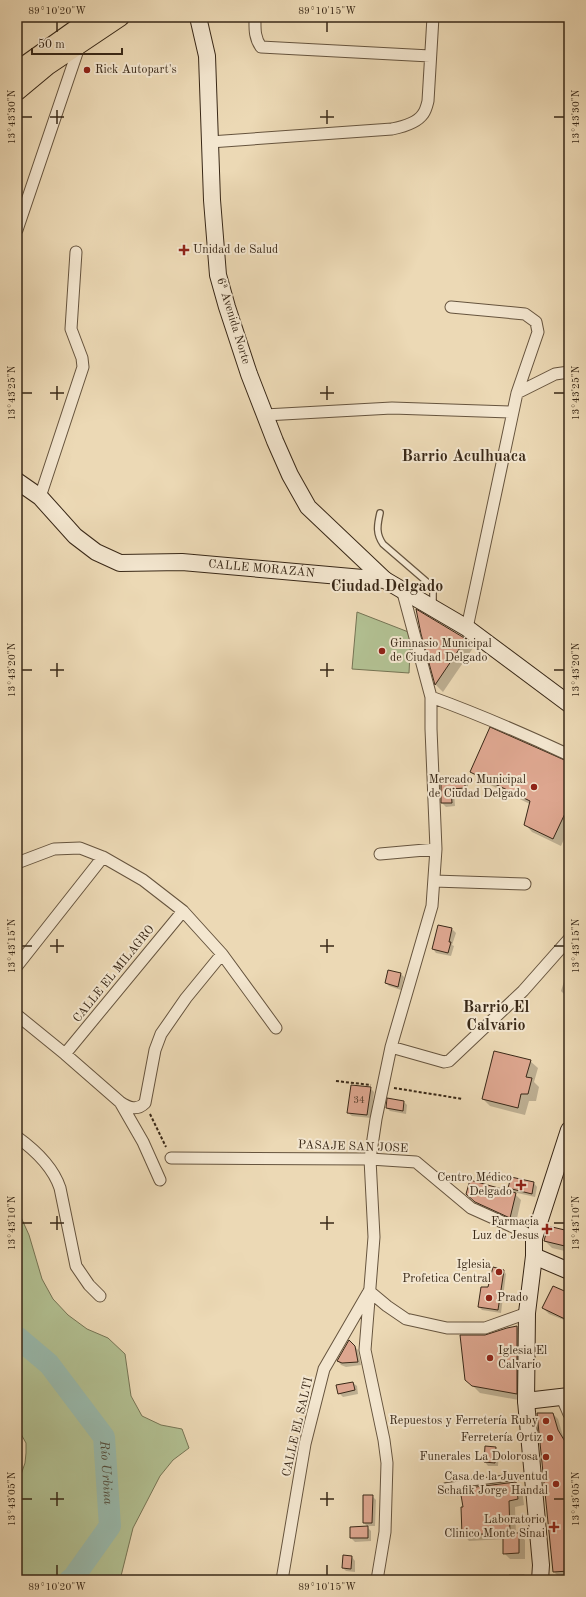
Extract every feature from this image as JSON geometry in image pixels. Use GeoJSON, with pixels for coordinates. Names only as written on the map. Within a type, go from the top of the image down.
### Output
{"type":"FeatureCollection","features":[{"type":"Feature","properties":{"kind":"main road"},"geometry":{"type":"LineString","coordinates":[[17,71],[93,17]]}},
{"type":"Feature","properties":{"kind":"main road"},"geometry":{"type":"LineString","coordinates":[[17,90],[30,79],[120,17]]}},
{"type":"Feature","properties":{"kind":"main road","name":"6ª Avenida Norte"},"geometry":{"type":"LineString","coordinates":[[198,17],[207,56],[212,200],[218,275],[226,307],[244,359],[290,475],[308,507],[385,580]]}},
{"type":"Feature","properties":{"kind":"main road","name":"CALLE MORAZÁN"},"geometry":{"type":"LineString","coordinates":[[17,481],[40,497],[75,536],[96,552],[120,563],[182,562],[385,580],[468,628],[569,704]]}},
{"type":"Feature","properties":{"kind":"main road"},"geometry":{"type":"LineString","coordinates":[[540,1580],[541,1566],[526,1401],[527,1313],[534,1256],[534,1238],[569,1130]]}},
{"type":"Feature","properties":{"kind":"main road"},"geometry":{"type":"LineString","coordinates":[[534,1256],[569,1270]]}},
{"type":"Feature","properties":{"kind":"main road"},"geometry":{"type":"LineString","coordinates":[[526,1401],[566,1397]]}},
{"type":"Feature","properties":{"kind":"street"},"geometry":{"type":"LineString","coordinates":[[255,17],[254,33],[257,42],[261,47],[430,56]]}},
{"type":"Feature","properties":{"kind":"street"},"geometry":{"type":"LineString","coordinates":[[210,142],[392,129],[403,127],[413,122],[423,114],[428,101],[433,17]]}},
{"type":"Feature","properties":{"kind":"street"},"geometry":{"type":"LineString","coordinates":[[17,230],[81,44]]}},
{"type":"Feature","properties":{"kind":"street"},"geometry":{"type":"LineString","coordinates":[[40,497],[83,367],[82,358],[71,329],[76,252]]}},
{"type":"Feature","properties":{"kind":"street"},"geometry":{"type":"LineString","coordinates":[[451,307],[524,314],[536,322],[538,332],[517,393],[468,628]]}},
{"type":"Feature","properties":{"kind":"street"},"geometry":{"type":"LineString","coordinates":[[517,393],[555,374],[569,372]]}},
{"type":"Feature","properties":{"kind":"street"},"geometry":{"type":"LineString","coordinates":[[265,414],[392,408],[513,412]]}},
{"type":"Feature","properties":{"kind":"street"},"geometry":{"type":"LineString","coordinates":[[378,1580],[385,1532],[386,1463],[384,1440],[365,1350],[374,1237],[370,1159],[382,1086],[391,1047],[432,906],[436,849],[431,729],[432,697],[402,589]]}},
{"type":"Feature","properties":{"kind":"street"},"geometry":{"type":"LineString","coordinates":[[432,697],[468,710],[569,755]]}},
{"type":"Feature","properties":{"kind":"street"},"geometry":{"type":"LineString","coordinates":[[17,863],[47,851],[61,848],[86,849],[143,880],[183,911],[222,954],[276,1028]]}},
{"type":"Feature","properties":{"kind":"street"},"geometry":{"type":"LineString","coordinates":[[380,854],[436,849]]}},
{"type":"Feature","properties":{"kind":"street"},"geometry":{"type":"LineString","coordinates":[[17,966],[103,857]]}},
{"type":"Feature","properties":{"kind":"street"},"geometry":{"type":"LineString","coordinates":[[434,881],[525,884]]}},
{"type":"Feature","properties":{"kind":"street","name":"CALLE EL MILAGRO"},"geometry":{"type":"LineString","coordinates":[[65,1054],[183,911]]}},
{"type":"Feature","properties":{"kind":"street"},"geometry":{"type":"LineString","coordinates":[[391,1047],[444,1062],[449,1061],[523,991],[569,939]]}},
{"type":"Feature","properties":{"kind":"street"},"geometry":{"type":"LineString","coordinates":[[17,1015],[120,1102],[133,1108],[142,1106],[145,1103],[155,1050],[160,1034],[186,998],[222,954]]}},
{"type":"Feature","properties":{"kind":"street"},"geometry":{"type":"LineString","coordinates":[[120,1102],[143,1142],[160,1180]]}},
{"type":"Feature","properties":{"kind":"street"},"geometry":{"type":"LineString","coordinates":[[17,1137],[37,1154],[55,1178],[60,1188],[76,1266],[89,1285],[100,1296]]}},
{"type":"Feature","properties":{"kind":"street","name":"PASAJE SAN JOSE"},"geometry":{"type":"LineString","coordinates":[[171,1158],[370,1159],[416,1162],[471,1208],[534,1238]]}},
{"type":"Feature","properties":{"kind":"street"},"geometry":{"type":"LineString","coordinates":[[369,1291],[386,1306],[406,1319],[447,1328],[485,1328],[527,1313]]}},
{"type":"Feature","properties":{"kind":"street","name":"CALLE EL SALTI"},"geometry":{"type":"LineString","coordinates":[[282,1580],[305,1444],[324,1369],[369,1291]]}},
{"type":"Feature","properties":{"kind":"street"},"geometry":{"type":"LineString","coordinates":[[566,1397],[569,1414]]}},
{"type":"Feature","properties":{"kind":"lane"},"geometry":{"type":"LineString","coordinates":[[380,513],[377,528],[379,538],[383,544],[427,582],[433,592],[433,607]]}},
{"type":"Feature","properties":{"kind":"lane"},"geometry":{"type":"LineString","coordinates":[[446,1486],[533,1475]]}},
{"type":"Feature","properties":{"kind":"path"},"geometry":{"type":"LineString","coordinates":[[336,1081],[382,1086],[463,1099]]}},
{"type":"Feature","properties":{"kind":"path"},"geometry":{"type":"LineString","coordinates":[[145,1103],[171,1158]]}},
{"type":"Feature","properties":{"kind":"green space","name":"Gimnasio Municipal de Ciudad Delgado"},"geometry":{"type":"Polygon","coordinates":[[[357,612],[411,633],[409,673],[352,669],[357,612]]]}},
{"type":"Feature","properties":{"kind":"green space"},"geometry":{"type":"Polygon","coordinates":[[[17,1211],[29,1235],[42,1279],[53,1299],[68,1315],[87,1329],[108,1338],[125,1354],[131,1396],[142,1416],[161,1425],[182,1429],[189,1448],[173,1460],[160,1476],[133,1528],[120,1580],[17,1580],[17,1486],[25,1463],[26,1443],[17,1427],[17,1211]]]}},
{"type":"Feature","properties":{"kind":"building"},"geometry":{"type":"Polygon","coordinates":[[[416,609],[466,639],[435,685],[421,634],[416,609]]]}},
{"type":"Feature","properties":{"kind":"building","name":"Mercado Municipal de Ciudad Delgado"},"geometry":{"type":"Polygon","coordinates":[[[490,727],[569,762],[569,805],[553,839],[524,825],[530,801],[470,772],[490,727]]]}},
{"type":"Feature","properties":{"kind":"building"},"geometry":{"type":"Polygon","coordinates":[[[465,777],[465,788],[451,789],[452,803],[441,803],[441,778],[465,777]]]}},
{"type":"Feature","properties":{"kind":"building"},"geometry":{"type":"Polygon","coordinates":[[[438,925],[452,928],[449,942],[451,942],[448,953],[432,949],[438,925]]]}},
{"type":"Feature","properties":{"kind":"building"},"geometry":{"type":"Polygon","coordinates":[[[388,970],[401,973],[398,987],[385,983],[388,970]]]}},
{"type":"Feature","properties":{"kind":"building"},"geometry":{"type":"Polygon","coordinates":[[[494,1051],[531,1060],[526,1077],[532,1078],[528,1094],[521,1094],[518,1108],[482,1099],[494,1051]]]}},
{"type":"Feature","properties":{"kind":"building"},"geometry":{"type":"Polygon","coordinates":[[[351,1085],[371,1087],[367,1115],[347,1113],[351,1085]]]}},
{"type":"Feature","properties":{"kind":"building"},"geometry":{"type":"Polygon","coordinates":[[[387,1098],[404,1101],[403,1111],[386,1108],[387,1098]]]}},
{"type":"Feature","properties":{"kind":"building","name":"Centro Médico Delgado"},"geometry":{"type":"Polygon","coordinates":[[[511,1177],[534,1182],[532,1194],[508,1188],[511,1177]]]}},
{"type":"Feature","properties":{"kind":"building"},"geometry":{"type":"Polygon","coordinates":[[[470,1180],[516,1193],[510,1218],[475,1202],[466,1194],[470,1180]]]}},
{"type":"Feature","properties":{"kind":"building"},"geometry":{"type":"Polygon","coordinates":[[[548,1226],[569,1231],[569,1247],[544,1241],[548,1226]]]}},
{"type":"Feature","properties":{"kind":"building","name":"Prado"},"geometry":{"type":"Polygon","coordinates":[[[493,1267],[504,1270],[498,1310],[478,1307],[481,1287],[488,1287],[493,1267]]]}},
{"type":"Feature","properties":{"kind":"building"},"geometry":{"type":"Polygon","coordinates":[[[553,1286],[569,1293],[569,1321],[542,1308],[553,1286]]]}},
{"type":"Feature","properties":{"kind":"building","name":"Iglesia El Calvario"},"geometry":{"type":"Polygon","coordinates":[[[517,1326],[517,1394],[472,1386],[465,1380],[460,1335],[485,1335],[517,1326]]]}},
{"type":"Feature","properties":{"kind":"building"},"geometry":{"type":"Polygon","coordinates":[[[349,1340],[355,1346],[358,1362],[342,1363],[337,1361],[349,1340]]]}},
{"type":"Feature","properties":{"kind":"building"},"geometry":{"type":"Polygon","coordinates":[[[353,1382],[355,1390],[338,1394],[336,1385],[353,1382]]]}},
{"type":"Feature","properties":{"kind":"building"},"geometry":{"type":"Polygon","coordinates":[[[537,1413],[553,1413],[558,1430],[569,1448],[569,1502],[565,1503],[569,1549],[569,1571],[553,1572],[537,1413]]]}},
{"type":"Feature","properties":{"kind":"building"},"geometry":{"type":"Polygon","coordinates":[[[485,1446],[496,1447],[495,1463],[484,1462],[485,1446]]]}},
{"type":"Feature","properties":{"kind":"building"},"geometry":{"type":"Polygon","coordinates":[[[516,1482],[518,1499],[509,1501],[510,1533],[519,1533],[519,1553],[503,1554],[503,1533],[462,1535],[461,1507],[463,1507],[460,1489],[516,1482]]]}},
{"type":"Feature","properties":{"kind":"building"},"geometry":{"type":"Polygon","coordinates":[[[363,1495],[373,1495],[372,1523],[363,1523],[363,1495]]]}},
{"type":"Feature","properties":{"kind":"building"},"geometry":{"type":"Polygon","coordinates":[[[368,1526],[368,1538],[350,1538],[350,1527],[368,1526]]]}},
{"type":"Feature","properties":{"kind":"building"},"geometry":{"type":"Polygon","coordinates":[[[343,1555],[352,1556],[351,1569],[342,1568],[343,1555]]]}},
{"type":"Feature","properties":{"kind":"waterway","name":"Río Urbina"},"geometry":{"type":"LineString","coordinates":[[17,1337],[49,1364],[104,1437],[110,1526],[73,1578],[70,1580]]}},
{"type":"Feature","properties":{"kind":"place","name":"Rick Autopart's"},"geometry":{"type":"Point","coordinates":[87,70]}},
{"type":"Feature","properties":{"kind":"place","name":"Unidad de Salud"},"geometry":{"type":"Point","coordinates":[184,250]}},
{"type":"Feature","properties":{"kind":"place","name":"Gimnasio Municipal de Ciudad Delgado"},"geometry":{"type":"Point","coordinates":[382,651]}},
{"type":"Feature","properties":{"kind":"place","name":"Mercado Municipal de Ciudad Delgado"},"geometry":{"type":"Point","coordinates":[534,787]}},
{"type":"Feature","properties":{"kind":"place","name":"Centro Médico Delgado"},"geometry":{"type":"Point","coordinates":[521,1185]}},
{"type":"Feature","properties":{"kind":"place","name":"Farmacia Luz de Jesus"},"geometry":{"type":"Point","coordinates":[547,1229]}},
{"type":"Feature","properties":{"kind":"place","name":"Iglesia Profetica Central"},"geometry":{"type":"Point","coordinates":[499,1272]}},
{"type":"Feature","properties":{"kind":"place","name":"Prado"},"geometry":{"type":"Point","coordinates":[489,1298]}},
{"type":"Feature","properties":{"kind":"place","name":"Iglesia El Calvario"},"geometry":{"type":"Point","coordinates":[490,1358]}},
{"type":"Feature","properties":{"kind":"place","name":"Repuestos y Ferretería Ruby"},"geometry":{"type":"Point","coordinates":[546,1421]}},
{"type":"Feature","properties":{"kind":"place","name":"Ferretería Ortiz"},"geometry":{"type":"Point","coordinates":[550,1438]}},
{"type":"Feature","properties":{"kind":"place","name":"Funerales La Dolorosa"},"geometry":{"type":"Point","coordinates":[546,1457]}},
{"type":"Feature","properties":{"kind":"place","name":"Casa de la Juventud Schafik Jorge Handal"},"geometry":{"type":"Point","coordinates":[556,1484]}},
{"type":"Feature","properties":{"kind":"place","name":"Laboratorio Clinico Monte Sinai"},"geometry":{"type":"Point","coordinates":[554,1527]}},
{"type":"Feature","properties":{"kind":"district","name":"Barrio Aculhuaca"},"geometry":{"type":"Point","coordinates":[464,457]}},
{"type":"Feature","properties":{"kind":"district","name":"Ciudad Delgado"},"geometry":{"type":"Point","coordinates":[387,587]}},
{"type":"Feature","properties":{"kind":"district","name":"Barrio El Calvario"},"geometry":{"type":"Point","coordinates":[496,1017]}}]}
